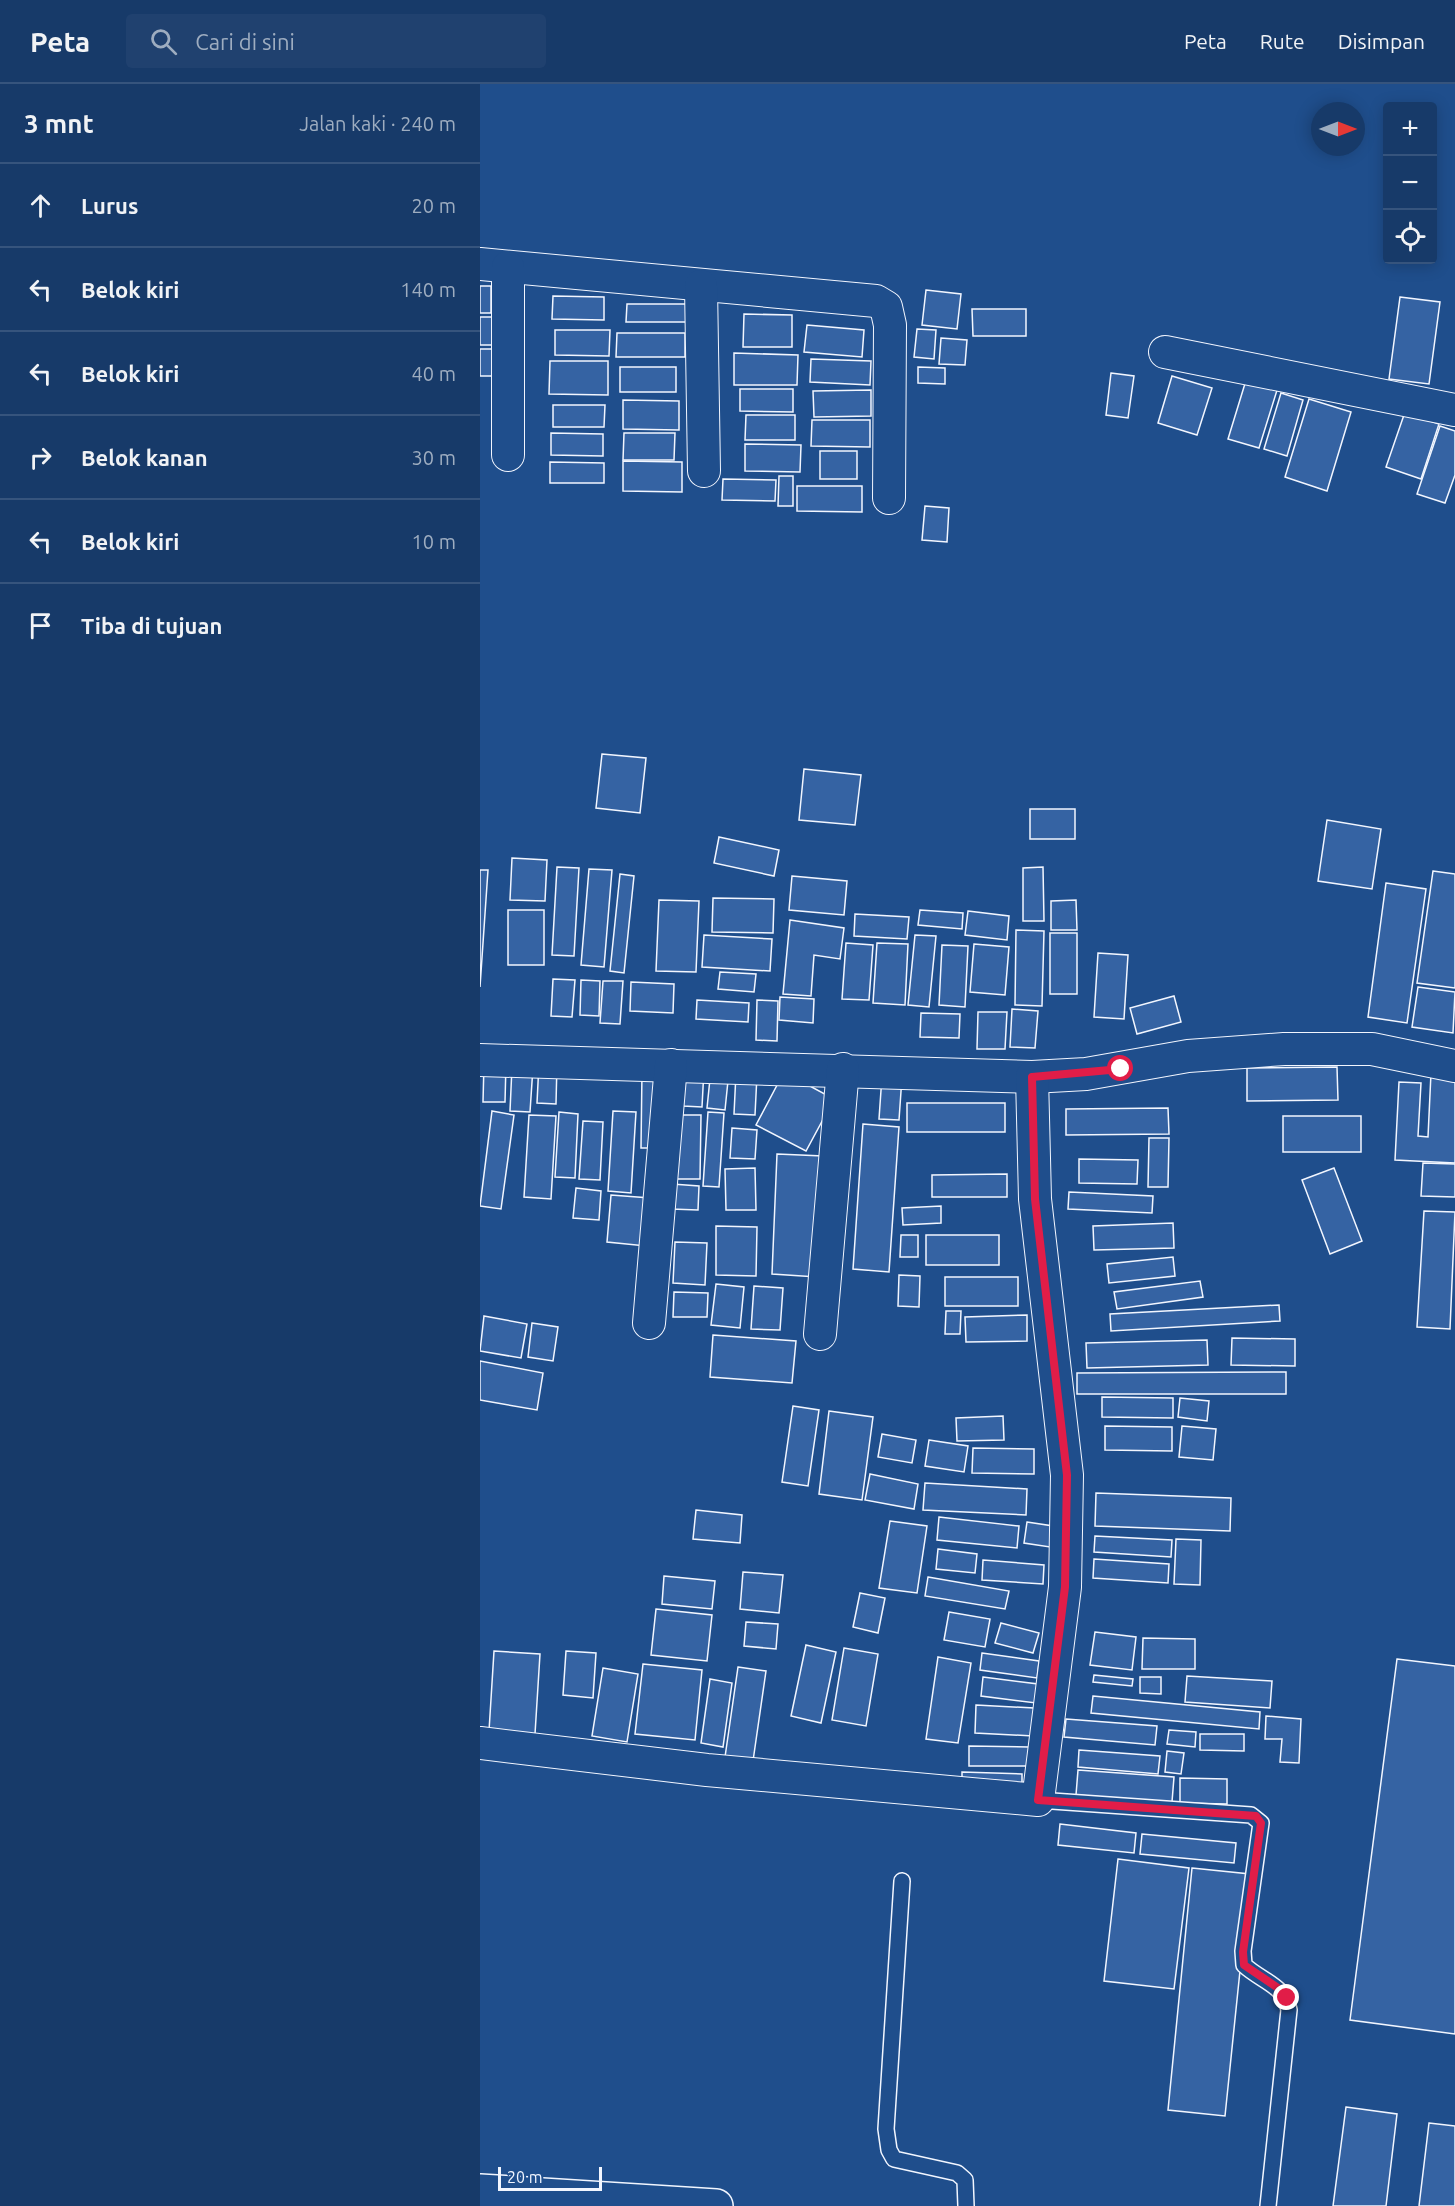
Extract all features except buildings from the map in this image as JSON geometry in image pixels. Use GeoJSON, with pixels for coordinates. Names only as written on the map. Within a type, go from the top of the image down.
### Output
{"type":"FeatureCollection","features":[{"type":"Feature","properties":{"kind":"main road"},"geometry":{"type":"LineString","coordinates":[[484,2196],[705,2205]]}},
{"type":"Feature","properties":{"kind":"street"},"geometry":{"type":"LineString","coordinates":[[508,455],[494,265],[876,301],[886,307],[890,325],[889,498]]}},
{"type":"Feature","properties":{"kind":"street"},"geometry":{"type":"LineString","coordinates":[[701,286],[704,471]]}},
{"type":"Feature","properties":{"kind":"street"},"geometry":{"type":"LineString","coordinates":[[1165,352],[1455,410]]}},
{"type":"Feature","properties":{"kind":"street"},"geometry":{"type":"LineString","coordinates":[[480,1060],[1032,1077],[1086,1074],[1188,1056],[1236,1052],[1372,1049],[1455,1066]]}},
{"type":"Feature","properties":{"kind":"street"},"geometry":{"type":"LineString","coordinates":[[649,1323],[671,1065]]}},
{"type":"Feature","properties":{"kind":"street"},"geometry":{"type":"LineString","coordinates":[[820,1334],[843,1070]]}},
{"type":"Feature","properties":{"kind":"street"},"geometry":{"type":"LineString","coordinates":[[480,1743],[718,1771],[1038,1800],[1065,1587],[1067,1475],[1035,1199],[1032,1077]]}},
{"type":"Feature","properties":{"kind":"lane"},"geometry":{"type":"LineString","coordinates":[[1038,1800],[1251,1815],[1261,1823],[1243,1952],[1244,1965],[1281,1990],[1287,1998],[1288,2010],[1268,2206]]}},
{"type":"Feature","properties":{"kind":"lane"},"geometry":{"type":"LineString","coordinates":[[902,1881],[886,2129],[889,2150],[894,2158],[957,2173],[965,2180],[966,2206]]}},
{"type":"Feature","properties":{"kind":"route"},"geometry":{"type":"LineString","coordinates":[[1121,1069],[1086,1074],[1032,1077],[1035,1199],[1067,1475],[1065,1587],[1038,1800],[1256,1816],[1261,1823],[1243,1952],[1244,1965],[1281,1990],[1287,1998]]}}]}
